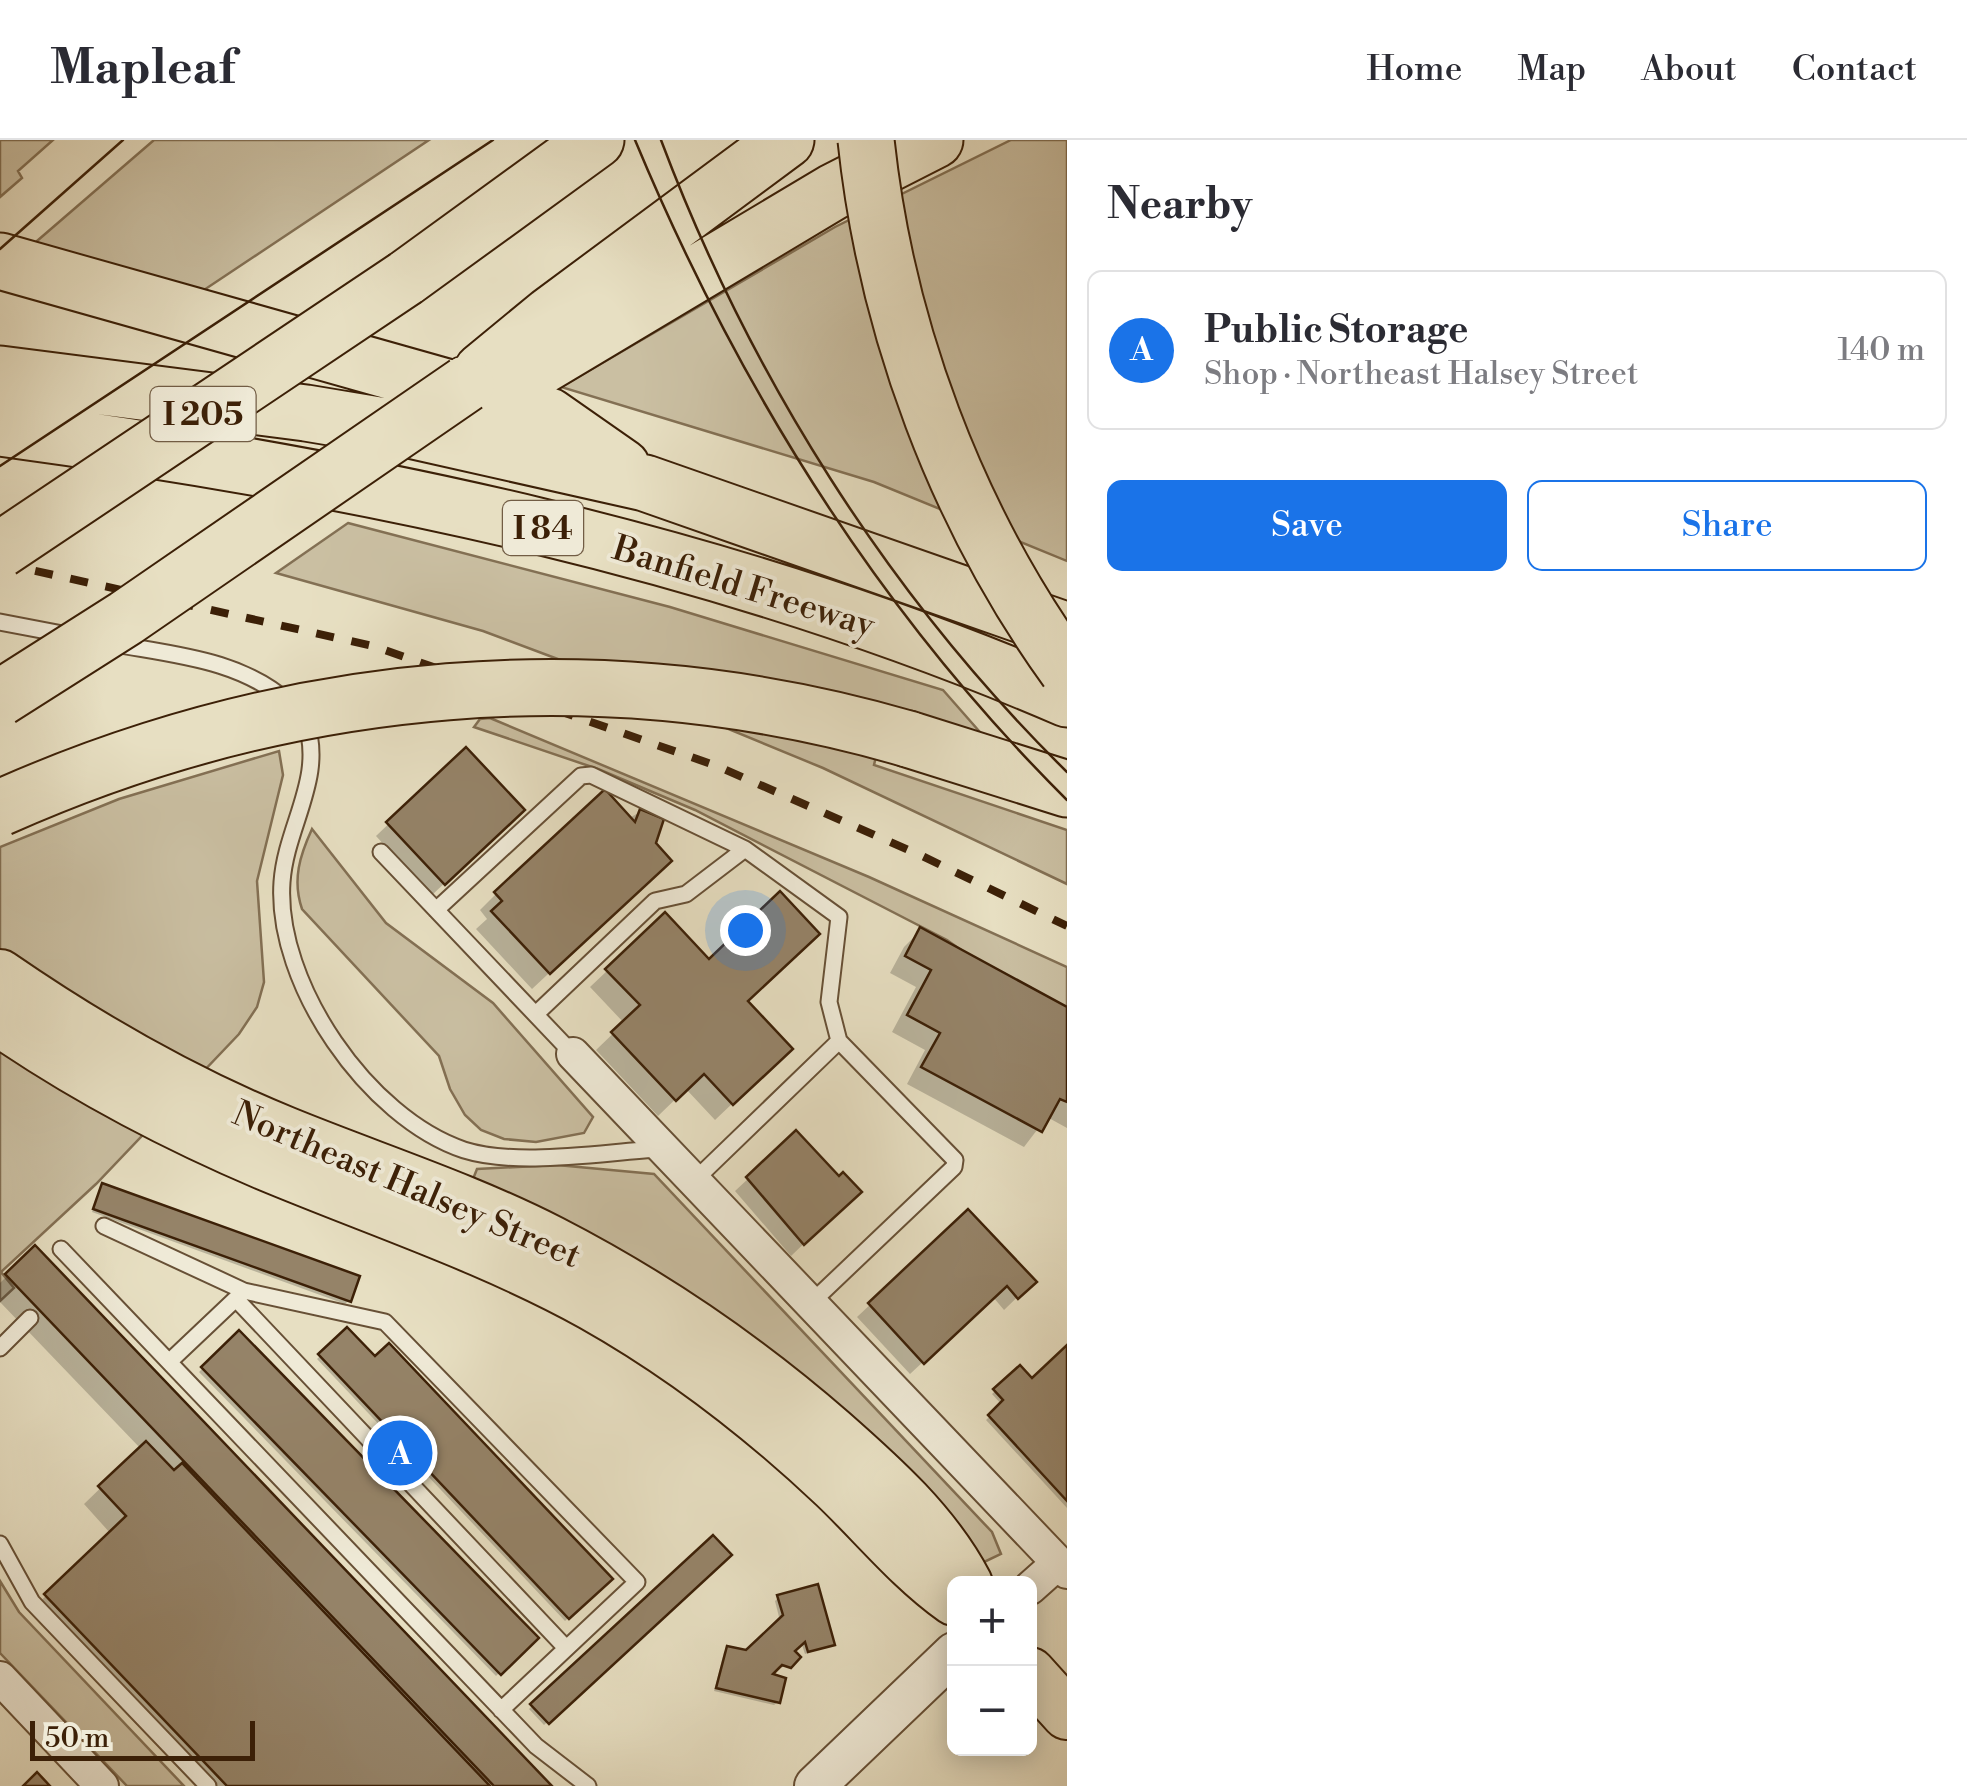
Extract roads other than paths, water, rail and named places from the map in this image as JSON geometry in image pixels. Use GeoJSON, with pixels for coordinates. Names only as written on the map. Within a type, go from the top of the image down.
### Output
{"type":"FeatureCollection","features":[{"type":"Feature","properties":{"kind":"highway","name":"I 205"},"geometry":{"type":"LineString","coordinates":[[0,550],[406,278],[596,140]]}},
{"type":"Feature","properties":{"kind":"highway"},"geometry":{"type":"LineString","coordinates":[[0,698],[126,618],[466,384],[550,315],[786,140]]}},
{"type":"Feature","properties":{"kind":"highway"},"geometry":{"type":"LineString","coordinates":[[866,140],[880,240],[899,322],[944,445],[998,559],[1036,628],[1067,670]]}},
{"type":"Feature","properties":{"kind":"highway"},"geometry":{"type":"LineString","coordinates":[[466,384],[537,370],[833,192],[936,140]]}},
{"type":"Feature","properties":{"kind":"highway"},"geometry":{"type":"LineString","coordinates":[[0,261],[549,416],[644,484]]}},
{"type":"Feature","properties":{"kind":"highway","name":"Banfield Freeway"},"geometry":{"type":"LineString","coordinates":[[0,374],[306,413],[464,442],[644,484],[1067,631]]}},
{"type":"Feature","properties":{"kind":"highway","name":"Banfield Freeway"},"geometry":{"type":"LineString","coordinates":[[0,428],[305,478],[601,542],[814,604],[1067,698]]}},
{"type":"Feature","properties":{"kind":"highway"},"geometry":{"type":"LineString","coordinates":[[0,808],[75,775],[254,720],[335,703],[482,687],[589,686],[744,700],[908,740],[1067,789]]}},
{"type":"Feature","properties":{"kind":"main road","name":"Northeast Halsey Street"},"geometry":{"type":"LineString","coordinates":[[0,976],[104,1043],[216,1102],[716,1340],[812,1415],[909,1506],[952,1554],[963,1576]]}},
{"type":"Feature","properties":{"kind":"main road","name":"Northeast Halsey Street"},"geometry":{"type":"LineString","coordinates":[[0,1021],[84,1075],[172,1122],[541,1257],[745,1408],[830,1482],[924,1578],[947,1595]]}},
{"type":"Feature","properties":{"kind":"main road"},"geometry":{"type":"LineString","coordinates":[[1037,1681],[1067,1714]]}},
{"type":"Feature","properties":{"kind":"street"},"geometry":{"type":"LineString","coordinates":[[573,1054],[1062,1568],[1037,1584]]}},
{"type":"Feature","properties":{"kind":"street"},"geometry":{"type":"LineString","coordinates":[[816,1786],[947,1660]]}},
{"type":"Feature","properties":{"kind":"street"},"geometry":{"type":"LineString","coordinates":[[0,1678],[102,1786]]}},
{"type":"Feature","properties":{"kind":"lane"},"geometry":{"type":"LineString","coordinates":[[0,622],[216,663],[252,677],[304,718],[312,739],[311,777],[282,882],[288,944],[313,1009],[330,1036],[372,1087],[408,1121],[465,1150],[530,1156],[664,1148]]}},
{"type":"Feature","properties":{"kind":"lane"},"geometry":{"type":"LineString","coordinates":[[436,910],[581,776],[592,774],[745,848],[839,918],[829,1002],[839,1040],[955,1160],[954,1167],[811,1303]]}},
{"type":"Feature","properties":{"kind":"lane"},"geometry":{"type":"LineString","coordinates":[[536,1014],[656,901],[686,894],[745,848]]}},
{"type":"Feature","properties":{"kind":"lane"},"geometry":{"type":"LineString","coordinates":[[381,852],[573,1054]]}},
{"type":"Feature","properties":{"kind":"lane"},"geometry":{"type":"LineString","coordinates":[[695,1180],[839,1040]]}},
{"type":"Feature","properties":{"kind":"lane"},"geometry":{"type":"LineString","coordinates":[[104,1226],[240,1295],[385,1322],[636,1582],[501,1710]]}},
{"type":"Feature","properties":{"kind":"lane"},"geometry":{"type":"LineString","coordinates":[[61,1249],[536,1746],[588,1786]]}},
{"type":"Feature","properties":{"kind":"lane"},"geometry":{"type":"LineString","coordinates":[[170,1362],[240,1295]]}},
{"type":"Feature","properties":{"kind":"lane"},"geometry":{"type":"LineString","coordinates":[[240,1295],[566,1648]]}},
{"type":"Feature","properties":{"kind":"lane"},"geometry":{"type":"LineString","coordinates":[[0,1348],[30,1318]]}},
{"type":"Feature","properties":{"kind":"lane"},"geometry":{"type":"LineString","coordinates":[[0,1544],[32,1602],[208,1786]]}},
{"type":"Feature","properties":{"kind":"tram line"},"geometry":{"type":"LineString","coordinates":[[0,249],[123,140]]}},
{"type":"Feature","properties":{"kind":"tram line"},"geometry":{"type":"LineString","coordinates":[[0,466],[493,140]]}},
{"type":"Feature","properties":{"kind":"tram line"},"geometry":{"type":"LineString","coordinates":[[635,140],[719,321],[818,492],[934,652],[998,728],[1067,800]]}},
{"type":"Feature","properties":{"kind":"tram line"},"geometry":{"type":"LineString","coordinates":[[661,140],[736,313],[830,478],[940,632],[1067,772]]}},
{"type":"Feature","properties":{"kind":"railway"},"geometry":{"type":"LineString","coordinates":[[0,563],[373,646],[717,766],[920,855],[1067,926]]}},
{"type":"Feature","properties":{"kind":"place","name":"Public Storage"},"geometry":{"type":"Point","coordinates":[400,1453]}}]}
